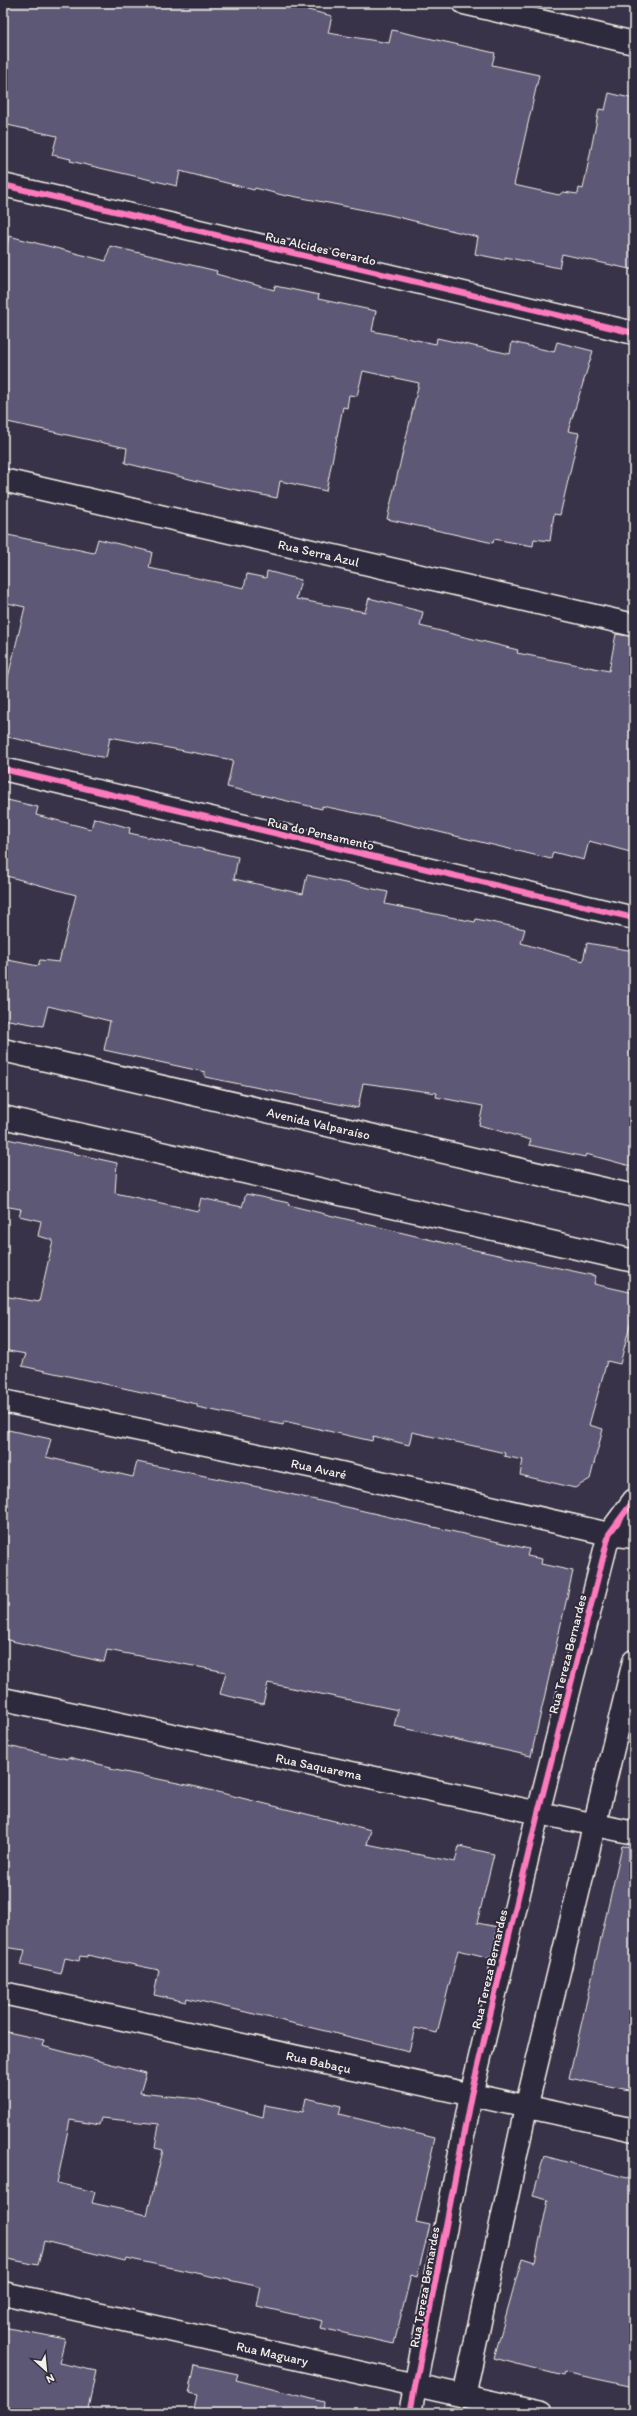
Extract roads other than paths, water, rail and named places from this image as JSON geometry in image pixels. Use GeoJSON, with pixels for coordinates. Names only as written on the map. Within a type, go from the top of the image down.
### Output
{"type":"FeatureCollection","features":[{"type":"Feature","properties":{"kind":"street"},"geometry":{"type":"LineString","coordinates":[[464,3],[634,43]]}},
{"type":"Feature","properties":{"kind":"street","name":"Rua Alcides Gerardo"},"geometry":{"type":"LineString","coordinates":[[3,185],[634,333]]}},
{"type":"Feature","properties":{"kind":"street","name":"Rua Serra Azul"},"geometry":{"type":"LineString","coordinates":[[3,480],[634,624]]}},
{"type":"Feature","properties":{"kind":"street","name":"Rua do Pensamento"},"geometry":{"type":"LineString","coordinates":[[3,769],[634,918]]}},
{"type":"Feature","properties":{"kind":"street","name":"Avenida Valparaíso"},"geometry":{"type":"LineString","coordinates":[[3,1050],[634,1196]]}},
{"type":"Feature","properties":{"kind":"street"},"geometry":{"type":"LineString","coordinates":[[3,1118],[634,1261]]}},
{"type":"Feature","properties":{"kind":"street","name":"Rua Avaré"},"geometry":{"type":"LineString","coordinates":[[3,1401],[323,1469],[609,1534],[634,1537]]}},
{"type":"Feature","properties":{"kind":"street"},"geometry":{"type":"LineString","coordinates":[[609,1534],[634,1500]]}},
{"type":"Feature","properties":{"kind":"street","name":"Rua Tereza Bernardes"},"geometry":{"type":"LineString","coordinates":[[410,2413],[417,2386],[470,2095],[538,1813],[609,1534]]}},
{"type":"Feature","properties":{"kind":"street"},"geometry":{"type":"LineString","coordinates":[[464,2396],[526,2108],[634,1662]]}},
{"type":"Feature","properties":{"kind":"street","name":"Rua Saquarema"},"geometry":{"type":"LineString","coordinates":[[3,1699],[634,1833]]}},
{"type":"Feature","properties":{"kind":"street","name":"Rua Babaçu"},"geometry":{"type":"LineString","coordinates":[[3,1993],[526,2108],[634,2130]]}},
{"type":"Feature","properties":{"kind":"street","name":"Rua Maguary"},"geometry":{"type":"LineString","coordinates":[[3,2293],[541,2413]]}}]}
